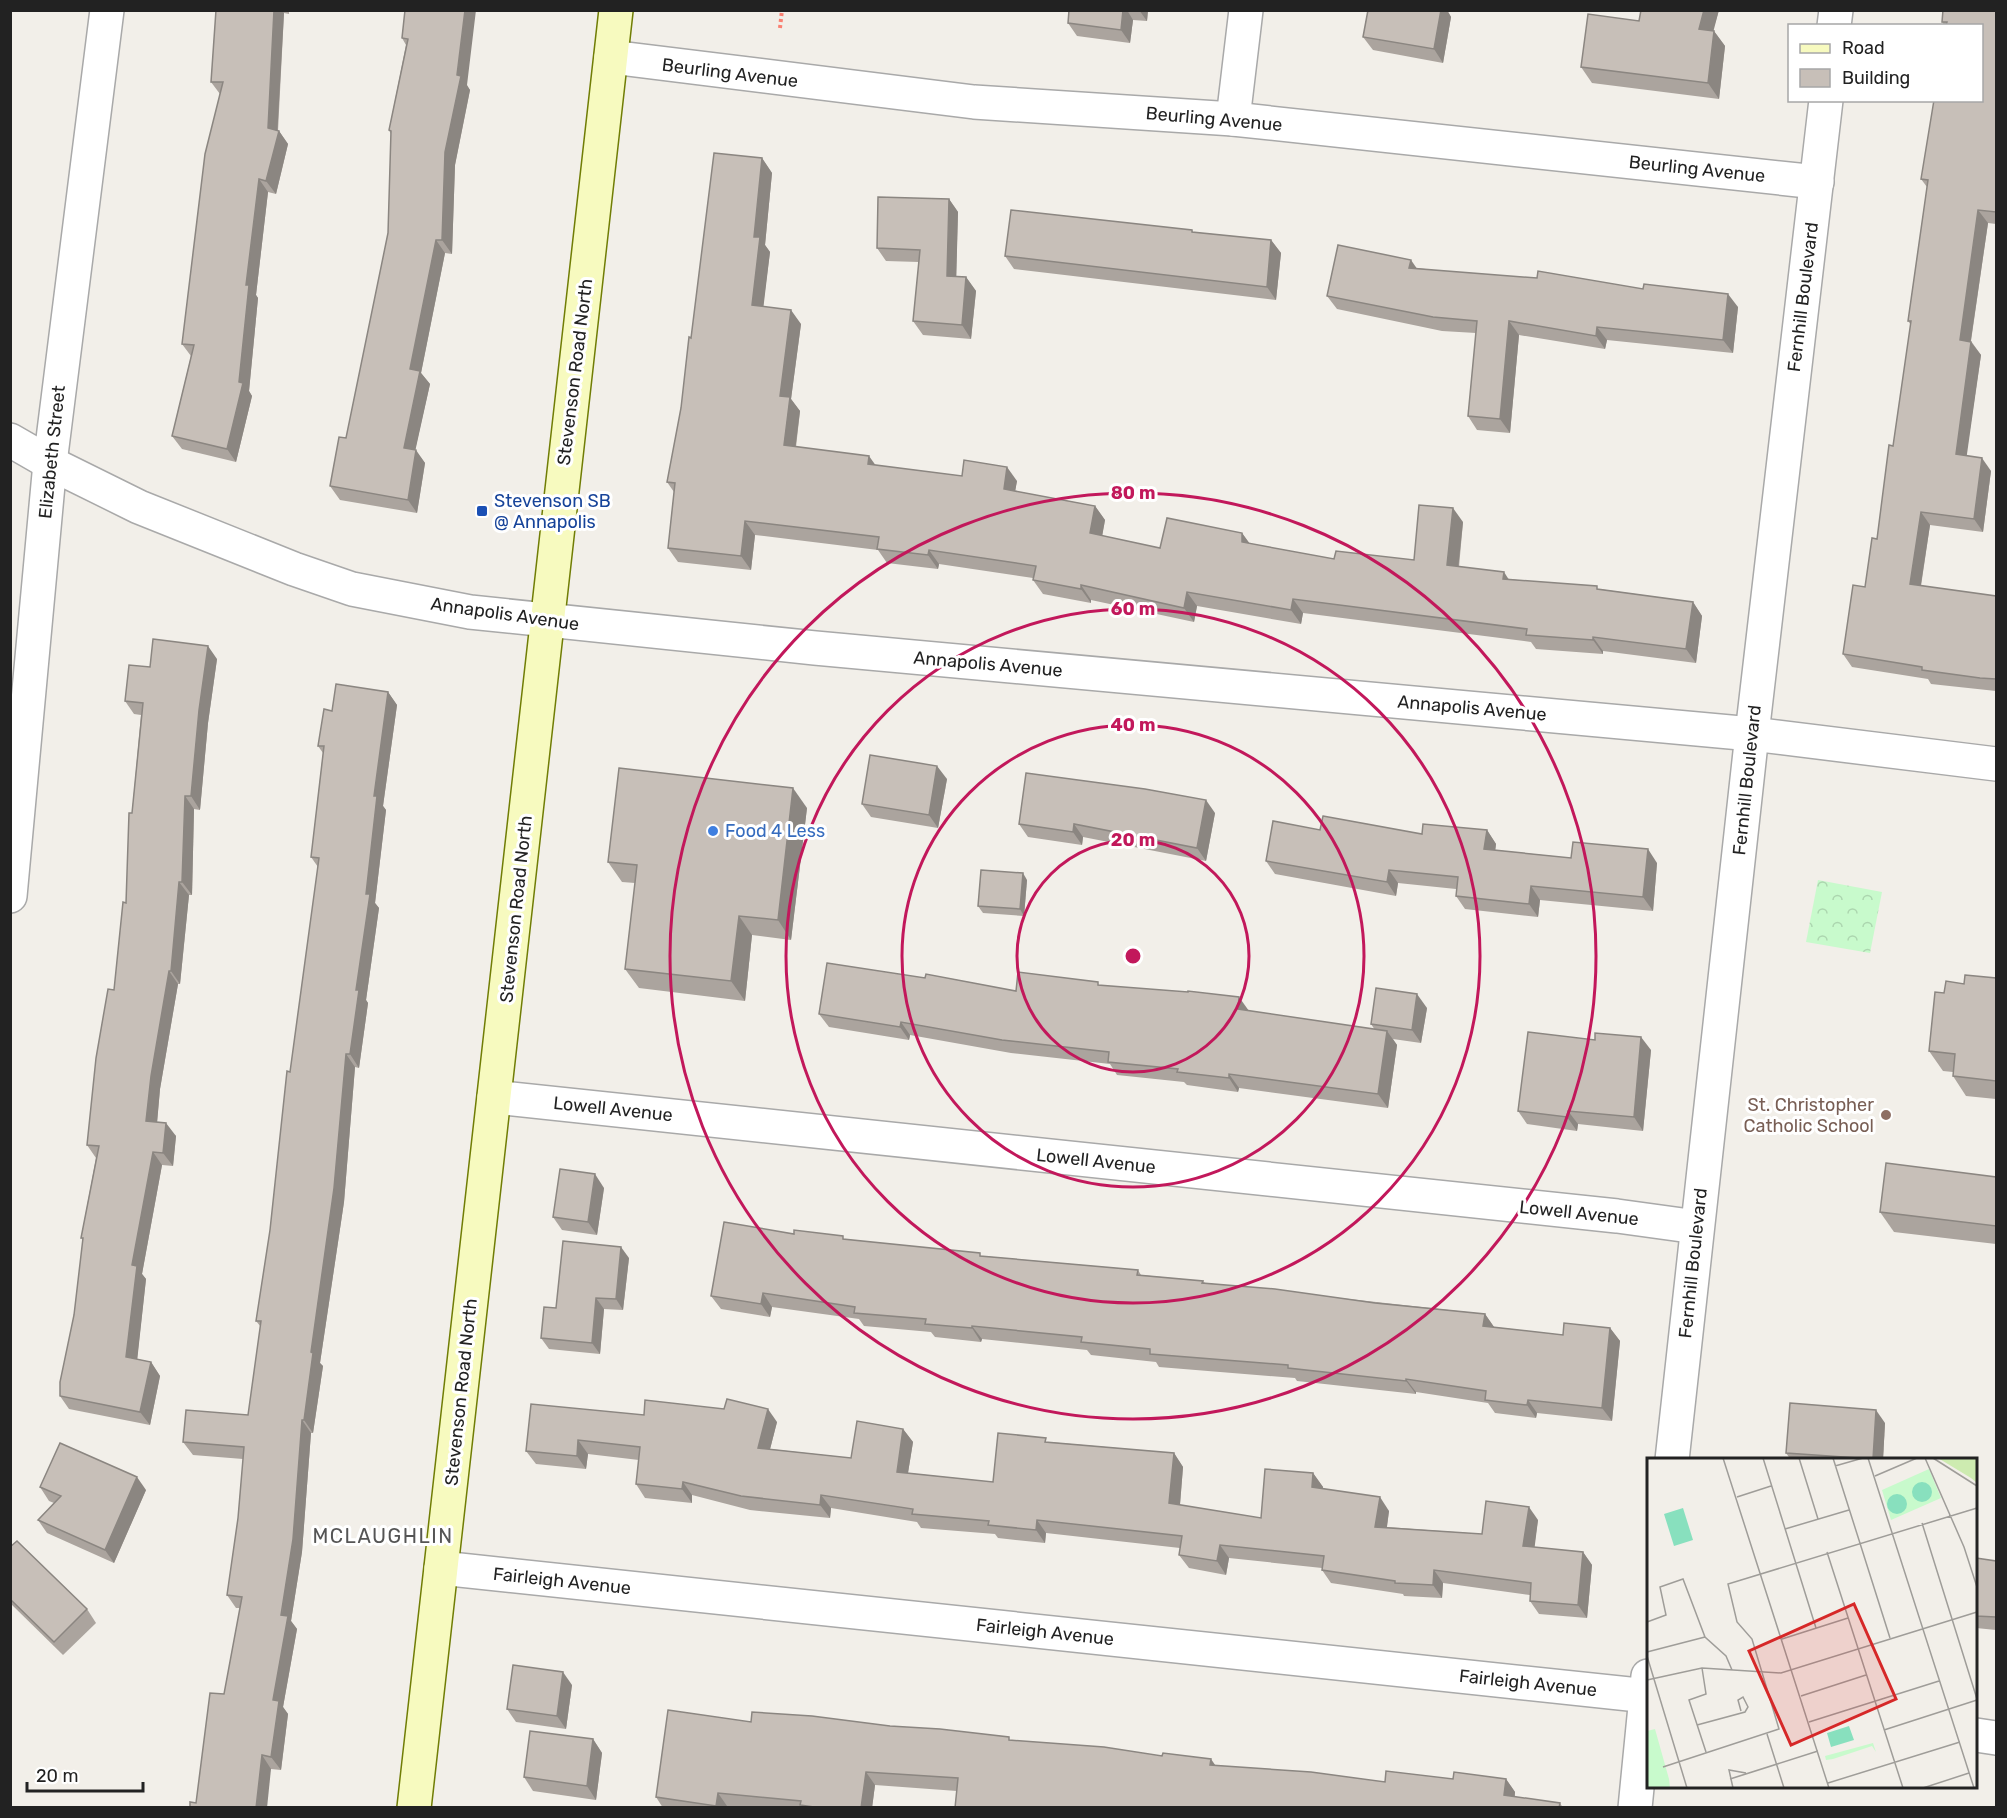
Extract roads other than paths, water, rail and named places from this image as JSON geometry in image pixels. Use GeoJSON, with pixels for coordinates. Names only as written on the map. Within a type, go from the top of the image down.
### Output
{"type":"FeatureCollection","features":[{"type":"Feature","properties":{"kind":"main road","name":"Stevenson Road North"},"geometry":{"type":"LineString","coordinates":[[414,1808],[616,10]]}},
{"type":"Feature","properties":{"kind":"street","name":"Elizabeth Street"},"geometry":{"type":"LineString","coordinates":[[10,896],[50,464],[107,10]]}},
{"type":"Feature","properties":{"kind":"street"},"geometry":{"type":"LineString","coordinates":[[1233,119],[1246,10]]}},
{"type":"Feature","properties":{"kind":"street","name":"Beurling Avenue"},"geometry":{"type":"LineString","coordinates":[[611,57],[974,102],[1233,119],[1817,182]]}},
{"type":"Feature","properties":{"kind":"street","name":"Fernhill Boulevard"},"geometry":{"type":"LineString","coordinates":[[1672,1458],[1752,734],[1826,102]]}},
{"type":"Feature","properties":{"kind":"street","name":"Annapolis Avenue"},"geometry":{"type":"LineString","coordinates":[[10,440],[50,464],[139,507],[294,569],[352,589],[470,612],[815,648],[1752,734],[1996,764]]}},
{"type":"Feature","properties":{"kind":"street","name":"Lowell Avenue"},"geometry":{"type":"LineString","coordinates":[[494,1097],[1605,1215],[1697,1227]]}},
{"type":"Feature","properties":{"kind":"street","name":"Fairleigh Avenue"},"geometry":{"type":"LineString","coordinates":[[441,1568],[1647,1690]]}},
{"type":"Feature","properties":{"kind":"street"},"geometry":{"type":"LineString","coordinates":[[1635,1808],[1647,1699]]}},
{"type":"Feature","properties":{"kind":"street"},"geometry":{"type":"LineString","coordinates":[[1977,1735],[1996,1738]]}},
{"type":"Feature","properties":{"kind":"place","name":"Stevenson SB @ Annapolis"},"geometry":{"type":"Point","coordinates":[482,511]}},
{"type":"Feature","properties":{"kind":"place","name":"Food 4 Less"},"geometry":{"type":"Point","coordinates":[713,831]}},
{"type":"Feature","properties":{"kind":"place","name":"St. Christopher Catholic School"},"geometry":{"type":"Point","coordinates":[1886,1115]}},
{"type":"Feature","properties":{"kind":"district","name":"MCLAUGHLIN"},"geometry":{"type":"Point","coordinates":[383,1536]}}]}
